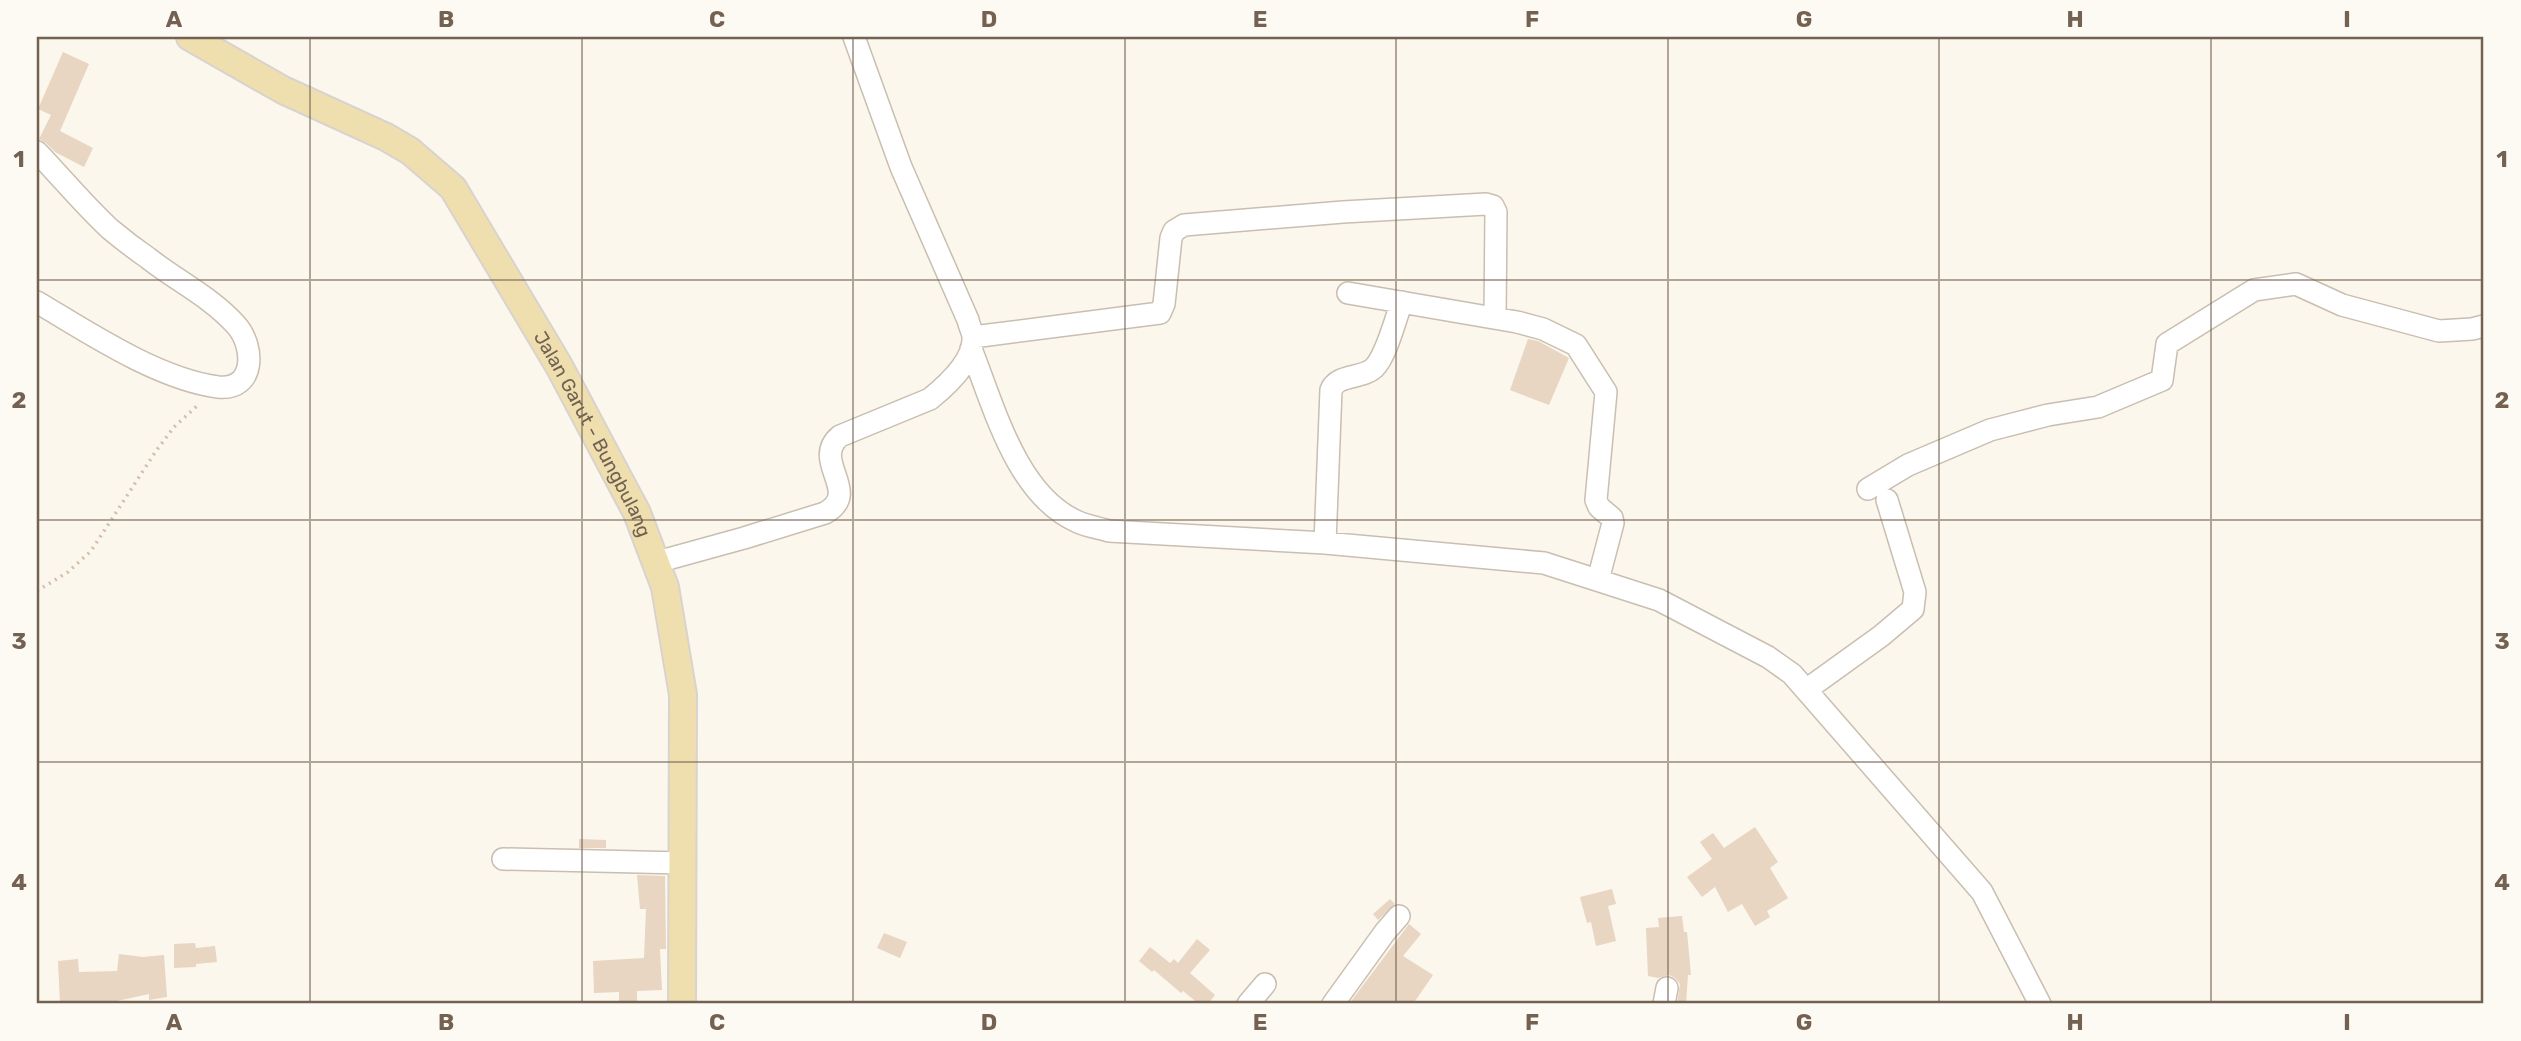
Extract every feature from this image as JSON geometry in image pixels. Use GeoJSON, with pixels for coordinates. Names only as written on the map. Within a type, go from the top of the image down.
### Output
{"type":"FeatureCollection","features":[{"type":"Feature","properties":{"kind":"main road","name":"Jalan Garut - Bungbulang"},"geometry":{"type":"LineString","coordinates":[[190,37],[283,90],[386,137],[410,151],[453,188],[559,366],[637,513],[665,587],[683,695],[681,1004]]}},
{"type":"Feature","properties":{"kind":"street"},"geometry":{"type":"LineString","coordinates":[[854,37],[901,167],[968,320],[972,343],[1016,461],[1041,496],[1077,522],[1109,531],[1325,542],[1544,563],[1659,600],[1784,666],[1982,892],[2040,1004]]}},
{"type":"Feature","properties":{"kind":"street"},"geometry":{"type":"LineString","coordinates":[[37,152],[110,229],[212,303],[238,327],[250,352],[248,369],[237,383],[218,387],[169,374],[86,332],[37,302]]}},
{"type":"Feature","properties":{"kind":"street"},"geometry":{"type":"LineString","coordinates":[[972,343],[1160,313],[1164,304],[1171,238],[1174,231],[1184,225],[1486,204],[1493,206],[1496,212],[1495,318]]}},
{"type":"Feature","properties":{"kind":"street"},"geometry":{"type":"LineString","coordinates":[[1868,489],[1908,464],[1990,429],[2048,415],[2098,407],[2161,380],[2167,344],[2254,290],[2295,284],[2342,305],[2439,331],[2484,326]]}},
{"type":"Feature","properties":{"kind":"street"},"geometry":{"type":"LineString","coordinates":[[1348,293],[1495,318],[1543,329],[1576,345],[1605,392],[1596,500],[1612,518],[1613,523],[1598,580]]}},
{"type":"Feature","properties":{"kind":"street"},"geometry":{"type":"LineString","coordinates":[[1325,542],[1331,390],[1337,382],[1375,366],[1381,358],[1402,302]]}},
{"type":"Feature","properties":{"kind":"street"},"geometry":{"type":"LineString","coordinates":[[657,562],[825,513],[835,507],[840,491],[830,454],[830,447],[835,441],[840,436],[930,400],[964,363],[972,343]]}},
{"type":"Feature","properties":{"kind":"street"},"geometry":{"type":"LineString","coordinates":[[1806,690],[1881,636],[1913,609],[1915,592],[1888,500]]}},
{"type":"Feature","properties":{"kind":"street"},"geometry":{"type":"LineString","coordinates":[[503,859],[683,863]]}},
{"type":"Feature","properties":{"kind":"street"},"geometry":{"type":"LineString","coordinates":[[1333,1004],[1384,932],[1399,916]]}},
{"type":"Feature","properties":{"kind":"street"},"geometry":{"type":"LineString","coordinates":[[1248,1004],[1265,984]]}},
{"type":"Feature","properties":{"kind":"path"},"geometry":{"type":"LineString","coordinates":[[37,591],[68,572],[91,551],[174,427],[218,387]]}},
{"type":"Feature","properties":{"kind":"building"},"geometry":{"type":"Polygon","coordinates":[[[63,52],[89,64],[60,131],[93,148],[84,167],[55,152],[39,139],[51,115],[38,109],[63,52]]]}},
{"type":"Feature","properties":{"kind":"building"},"geometry":{"type":"Polygon","coordinates":[[[1528,339],[1538,341],[1569,358],[1549,405],[1510,390],[1528,339]]]}},
{"type":"Feature","properties":{"kind":"building"},"geometry":{"type":"Polygon","coordinates":[[[1755,827],[1778,862],[1770,868],[1788,898],[1767,911],[1770,917],[1755,926],[1742,904],[1728,912],[1715,887],[1702,897],[1687,877],[1712,859],[1700,842],[1713,833],[1724,848],[1755,827]]]}},
{"type":"Feature","properties":{"kind":"building"},"geometry":{"type":"Polygon","coordinates":[[[579,839],[606,840],[606,848],[579,848],[579,839]]]}},
{"type":"Feature","properties":{"kind":"building"},"geometry":{"type":"Polygon","coordinates":[[[637,875],[665,876],[666,949],[660,949],[662,990],[637,991],[637,1004],[619,1004],[619,992],[594,993],[593,961],[644,958],[646,909],[640,909],[637,875]]]}},
{"type":"Feature","properties":{"kind":"building"},"geometry":{"type":"Polygon","coordinates":[[[1612,889],[1616,904],[1608,906],[1616,941],[1596,946],[1591,922],[1587,923],[1580,897],[1612,889]]]}},
{"type":"Feature","properties":{"kind":"building"},"geometry":{"type":"Polygon","coordinates":[[[1390,899],[1395,904],[1378,920],[1373,914],[1390,899]]]}},
{"type":"Feature","properties":{"kind":"building"},"geometry":{"type":"Polygon","coordinates":[[[1682,916],[1684,932],[1687,932],[1691,975],[1688,975],[1686,1004],[1677,1004],[1680,984],[1675,978],[1669,975],[1658,978],[1648,976],[1646,928],[1659,927],[1658,918],[1682,916]]]}},
{"type":"Feature","properties":{"kind":"building"},"geometry":{"type":"Polygon","coordinates":[[[1409,924],[1421,934],[1403,956],[1433,975],[1413,1004],[1349,1004],[1409,924]]]}},
{"type":"Feature","properties":{"kind":"building"},"geometry":{"type":"Polygon","coordinates":[[[884,933],[907,942],[900,958],[877,948],[884,933]]]}},
{"type":"Feature","properties":{"kind":"building"},"geometry":{"type":"Polygon","coordinates":[[[1197,939],[1210,950],[1190,973],[1215,995],[1208,1004],[1199,1004],[1183,991],[1181,993],[1139,961],[1150,947],[1170,963],[1174,959],[1178,963],[1197,939]]]}},
{"type":"Feature","properties":{"kind":"building"},"geometry":{"type":"Polygon","coordinates":[[[195,943],[196,948],[215,946],[217,962],[174,968],[174,944],[195,943]]]}},
{"type":"Feature","properties":{"kind":"building"},"geometry":{"type":"Polygon","coordinates":[[[119,954],[143,957],[164,955],[167,997],[149,1000],[149,994],[117,1001],[117,1004],[60,1004],[58,961],[78,959],[79,972],[117,971],[119,954]]]}}]}
